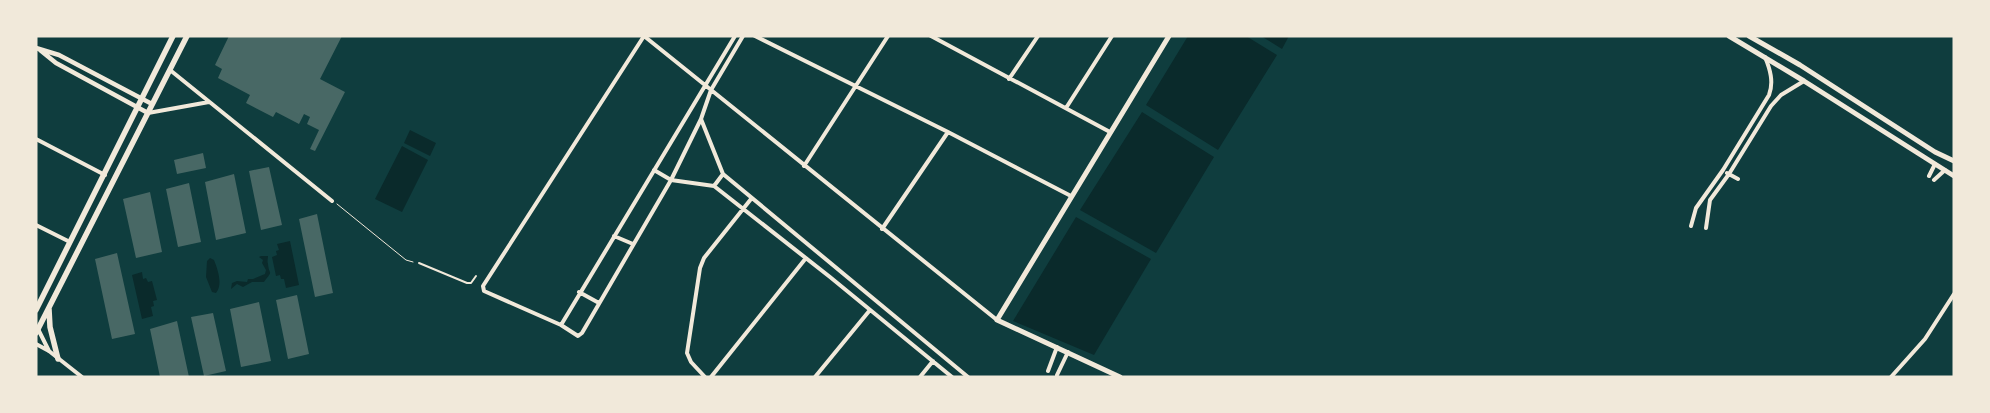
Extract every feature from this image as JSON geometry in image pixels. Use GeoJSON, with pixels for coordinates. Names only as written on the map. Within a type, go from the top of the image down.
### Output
{"type":"FeatureCollection","features":[{"type":"Feature","properties":{"kind":"main road"},"geometry":{"type":"LineString","coordinates":[[36,310],[173,36]]}},
{"type":"Feature","properties":{"kind":"main road"},"geometry":{"type":"LineString","coordinates":[[37,331],[187,36]]}},
{"type":"Feature","properties":{"kind":"main road"},"geometry":{"type":"LineString","coordinates":[[1120,377],[997,320],[1169,36]]}},
{"type":"Feature","properties":{"kind":"main road"},"geometry":{"type":"LineString","coordinates":[[1729,36],[1954,176]]}},
{"type":"Feature","properties":{"kind":"main road"},"geometry":{"type":"LineString","coordinates":[[1749,36],[1800,65],[1935,152],[1954,161]]}},
{"type":"Feature","properties":{"kind":"main road"},"geometry":{"type":"LineString","coordinates":[[49,308],[50,327],[58,359]]}},
{"type":"Feature","properties":{"kind":"street"},"geometry":{"type":"LineString","coordinates":[[742,36],[711,90],[701,119],[671,180],[579,336],[561,325],[484,291],[482,286],[644,36],[704,85],[711,90],[882,229],[997,320]]}},
{"type":"Feature","properties":{"kind":"street"},"geometry":{"type":"LineString","coordinates":[[561,325],[579,292],[735,36]]}},
{"type":"Feature","properties":{"kind":"street"},"geometry":{"type":"LineString","coordinates":[[755,36],[1072,196]]}},
{"type":"Feature","properties":{"kind":"street"},"geometry":{"type":"LineString","coordinates":[[804,166],[857,87],[888,36]]}},
{"type":"Feature","properties":{"kind":"street"},"geometry":{"type":"LineString","coordinates":[[931,36],[939,38],[1009,79],[1110,132]]}},
{"type":"Feature","properties":{"kind":"street"},"geometry":{"type":"LineString","coordinates":[[1009,79],[1038,36]]}},
{"type":"Feature","properties":{"kind":"street"},"geometry":{"type":"LineString","coordinates":[[1066,108],[1112,36]]}},
{"type":"Feature","properties":{"kind":"street"},"geometry":{"type":"LineString","coordinates":[[1756,36],[1760,42]]}},
{"type":"Feature","properties":{"kind":"street"},"geometry":{"type":"LineString","coordinates":[[36,48],[60,55],[152,104]]}},
{"type":"Feature","properties":{"kind":"street"},"geometry":{"type":"LineString","coordinates":[[36,48],[56,63],[148,113],[209,102]]}},
{"type":"Feature","properties":{"kind":"street"},"geometry":{"type":"LineString","coordinates":[[1690,226],[1696,208],[1760,112],[1771,89],[1769,69],[1765,57]]}},
{"type":"Feature","properties":{"kind":"street"},"geometry":{"type":"LineString","coordinates":[[170,70],[332,201]]}},
{"type":"Feature","properties":{"kind":"street"},"geometry":{"type":"LineString","coordinates":[[1706,228],[1710,200],[1729,174],[1766,113],[1781,95],[1804,81]]}},
{"type":"Feature","properties":{"kind":"street"},"geometry":{"type":"LineString","coordinates":[[1771,89],[1781,95]]}},
{"type":"Feature","properties":{"kind":"street"},"geometry":{"type":"LineString","coordinates":[[701,119],[724,174],[751,199],[968,377]]}},
{"type":"Feature","properties":{"kind":"street"},"geometry":{"type":"LineString","coordinates":[[882,229],[948,132]]}},
{"type":"Feature","properties":{"kind":"street"},"geometry":{"type":"LineString","coordinates":[[36,139],[105,175]]}},
{"type":"Feature","properties":{"kind":"street"},"geometry":{"type":"LineString","coordinates":[[1929,176],[1935,164]]}},
{"type":"Feature","properties":{"kind":"street"},"geometry":{"type":"LineString","coordinates":[[654,170],[671,180],[714,186],[952,377]]}},
{"type":"Feature","properties":{"kind":"street"},"geometry":{"type":"LineString","coordinates":[[1723,170],[1738,179]]}},
{"type":"Feature","properties":{"kind":"street"},"geometry":{"type":"LineString","coordinates":[[1934,180],[1945,170]]}},
{"type":"Feature","properties":{"kind":"street"},"geometry":{"type":"LineString","coordinates":[[714,186],[724,174]]}},
{"type":"Feature","properties":{"kind":"street"},"geometry":{"type":"LineString","coordinates":[[705,377],[691,362],[687,353],[698,276],[704,258],[751,199]]}},
{"type":"Feature","properties":{"kind":"street"},"geometry":{"type":"LineString","coordinates":[[36,225],[70,242]]}},
{"type":"Feature","properties":{"kind":"street"},"geometry":{"type":"LineString","coordinates":[[614,236],[634,244]]}},
{"type":"Feature","properties":{"kind":"street"},"geometry":{"type":"LineString","coordinates":[[711,377],[806,258]]}},
{"type":"Feature","properties":{"kind":"street"},"geometry":{"type":"LineString","coordinates":[[579,292],[599,303]]}},
{"type":"Feature","properties":{"kind":"street"},"geometry":{"type":"LineString","coordinates":[[1891,377],[1924,339],[1954,294]]}},
{"type":"Feature","properties":{"kind":"street"},"geometry":{"type":"LineString","coordinates":[[815,377],[870,310]]}},
{"type":"Feature","properties":{"kind":"street"},"geometry":{"type":"LineString","coordinates":[[890,326],[895,328],[898,326],[899,322],[896,318]]}},
{"type":"Feature","properties":{"kind":"street"},"geometry":{"type":"LineString","coordinates":[[37,331],[48,351]]}},
{"type":"Feature","properties":{"kind":"street"},"geometry":{"type":"LineString","coordinates":[[914,346],[911,342],[912,338],[918,336]]}},
{"type":"Feature","properties":{"kind":"street"},"geometry":{"type":"LineString","coordinates":[[36,344],[82,377]]}},
{"type":"Feature","properties":{"kind":"street"},"geometry":{"type":"LineString","coordinates":[[1048,371],[1057,347]]}},
{"type":"Feature","properties":{"kind":"street"},"geometry":{"type":"LineString","coordinates":[[1057,376],[1068,352]]}},
{"type":"Feature","properties":{"kind":"street"},"geometry":{"type":"LineString","coordinates":[[920,377],[933,361]]}},
{"type":"Feature","properties":{"kind":"lane"},"geometry":{"type":"LineString","coordinates":[[419,263],[467,284],[476,276]]}},
{"type":"Feature","properties":{"kind":"path"},"geometry":{"type":"LineString","coordinates":[[332,201],[406,260],[419,263]]}},
{"type":"Feature","properties":{"kind":"water"},"geometry":{"type":"Polygon","coordinates":[[[1188,36],[1246,36],[1277,55],[1218,150],[1146,105],[1188,36]]]}},
{"type":"Feature","properties":{"kind":"water"},"geometry":{"type":"Polygon","coordinates":[[[1261,36],[1289,36],[1282,49],[1261,36]]]}},
{"type":"Feature","properties":{"kind":"water"},"geometry":{"type":"Polygon","coordinates":[[[1142,112],[1214,157],[1156,253],[1080,210],[1142,112]]]}},
{"type":"Feature","properties":{"kind":"water"},"geometry":{"type":"Polygon","coordinates":[[[410,130],[436,143],[430,156],[404,143],[410,130]]]}},
{"type":"Feature","properties":{"kind":"water"},"geometry":{"type":"Polygon","coordinates":[[[402,146],[428,160],[402,212],[375,199],[402,146]]]}},
{"type":"Feature","properties":{"kind":"water"},"geometry":{"type":"Polygon","coordinates":[[[1076,217],[1151,259],[1094,355],[1013,321],[1076,217]]]}},
{"type":"Feature","properties":{"kind":"water"},"geometry":{"type":"Polygon","coordinates":[[[290,241],[299,285],[286,288],[284,279],[281,279],[280,275],[276,276],[272,257],[277,255],[276,251],[279,250],[277,244],[290,241]]]}},
{"type":"Feature","properties":{"kind":"water"},"geometry":{"type":"Polygon","coordinates":[[[268,256],[270,273],[264,282],[252,282],[243,287],[237,284],[231,289],[232,283],[237,281],[247,282],[248,279],[265,274],[266,270],[262,263],[263,260],[259,257],[268,256]]]}},
{"type":"Feature","properties":{"kind":"water"},"geometry":{"type":"Polygon","coordinates":[[[210,258],[214,260],[219,277],[219,286],[216,293],[212,292],[206,277],[207,261],[210,258]]]}},
{"type":"Feature","properties":{"kind":"water"},"geometry":{"type":"Polygon","coordinates":[[[142,272],[143,279],[146,278],[148,282],[152,281],[157,300],[153,301],[154,306],[151,307],[153,316],[142,319],[132,275],[142,272]]]}},
{"type":"Feature","properties":{"kind":"building"},"geometry":{"type":"Polygon","coordinates":[[[229,36],[342,36],[320,79],[345,92],[315,151],[310,149],[319,130],[307,124],[310,117],[304,114],[299,124],[276,112],[273,117],[246,103],[250,95],[218,78],[222,69],[215,65],[229,36]]]}},
{"type":"Feature","properties":{"kind":"building"},"geometry":{"type":"Polygon","coordinates":[[[203,153],[206,168],[177,174],[174,160],[203,153]]]}},
{"type":"Feature","properties":{"kind":"building"},"geometry":{"type":"Polygon","coordinates":[[[269,167],[282,225],[261,230],[249,171],[269,167]]]}},
{"type":"Feature","properties":{"kind":"building"},"geometry":{"type":"Polygon","coordinates":[[[234,174],[246,233],[216,240],[205,182],[234,174]]]}},
{"type":"Feature","properties":{"kind":"building"},"geometry":{"type":"Polygon","coordinates":[[[189,183],[201,242],[178,247],[166,189],[189,183]]]}},
{"type":"Feature","properties":{"kind":"building"},"geometry":{"type":"Polygon","coordinates":[[[150,192],[162,252],[136,258],[123,199],[150,192]]]}},
{"type":"Feature","properties":{"kind":"building"},"geometry":{"type":"Polygon","coordinates":[[[317,214],[333,293],[315,297],[299,219],[317,214]]]}},
{"type":"Feature","properties":{"kind":"building"},"geometry":{"type":"Polygon","coordinates":[[[117,253],[135,334],[112,339],[95,259],[117,253]]]}},
{"type":"Feature","properties":{"kind":"building"},"geometry":{"type":"Polygon","coordinates":[[[297,295],[309,354],[288,359],[276,300],[297,295]]]}},
{"type":"Feature","properties":{"kind":"building"},"geometry":{"type":"Polygon","coordinates":[[[259,302],[271,361],[241,367],[230,309],[259,302]]]}},
{"type":"Feature","properties":{"kind":"building"},"geometry":{"type":"Polygon","coordinates":[[[213,313],[226,371],[204,376],[191,317],[213,313]]]}},
{"type":"Feature","properties":{"kind":"building"},"geometry":{"type":"Polygon","coordinates":[[[177,321],[189,377],[160,377],[150,329],[177,321]]]}}]}
